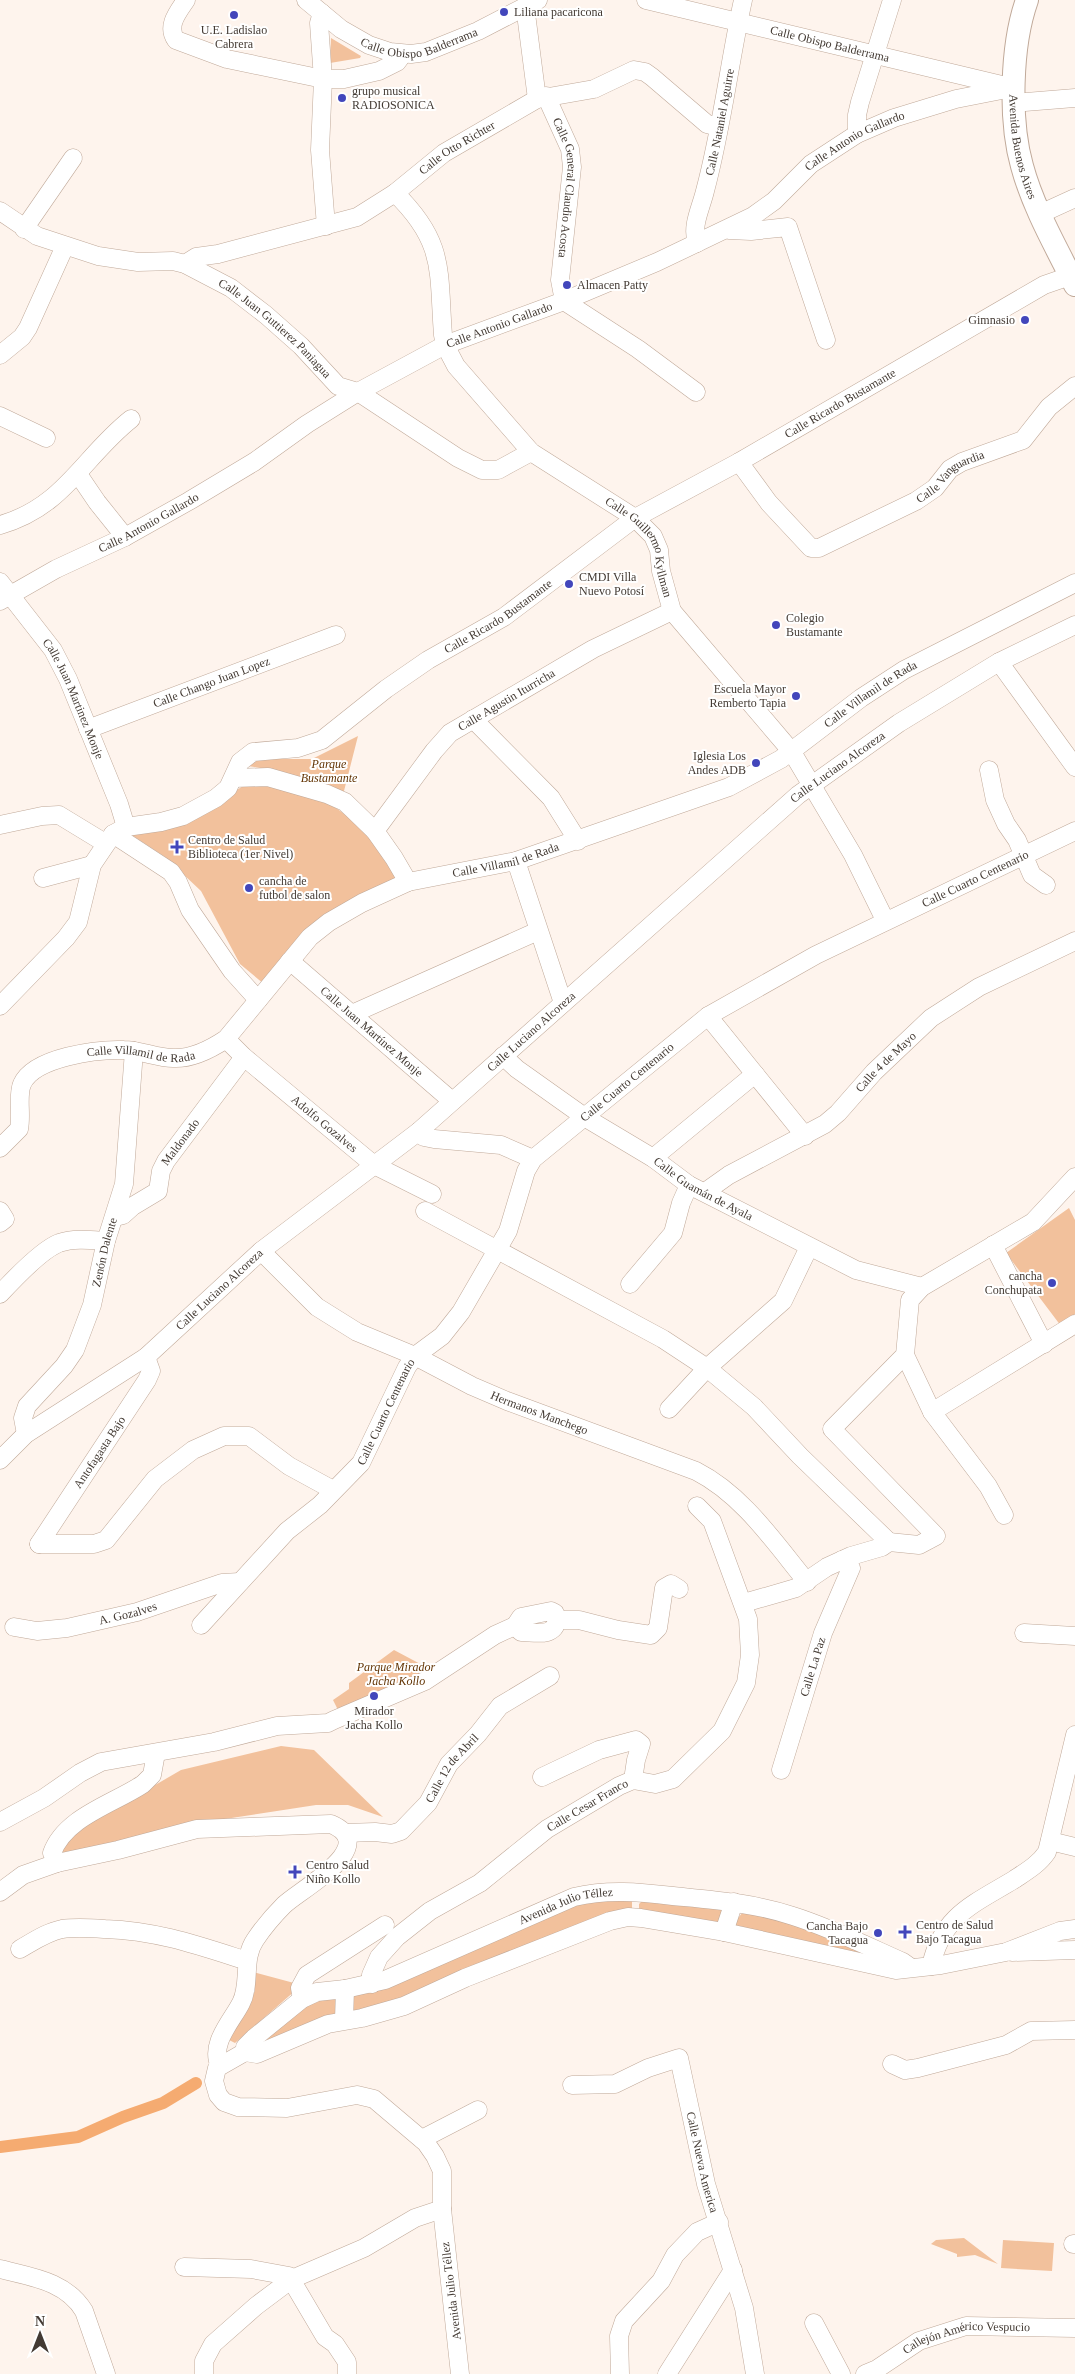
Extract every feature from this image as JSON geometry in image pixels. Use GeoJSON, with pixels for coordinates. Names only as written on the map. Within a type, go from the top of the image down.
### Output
{"type":"FeatureCollection","features":[{"type":"Feature","properties":{"kind":"main road","name":"Avenida Buenos Aires"},"geometry":{"type":"LineString","coordinates":[[1027,0],[1022,14],[1013,95],[1022,166],[1040,214],[1073,280]]}},
{"type":"Feature","properties":{"kind":"street"},"geometry":{"type":"LineString","coordinates":[[186,0],[172,24],[172,35],[176,40],[227,60],[323,80],[344,79],[379,71],[397,62],[403,54]]}},
{"type":"Feature","properties":{"kind":"street","name":"Calle Obispo Balderrama"},"geometry":{"type":"LineString","coordinates":[[306,0],[341,29],[369,45],[403,54],[426,52],[478,31],[531,3]]}},
{"type":"Feature","properties":{"kind":"street","name":"Calle Obispo Balderrama"},"geometry":{"type":"LineString","coordinates":[[646,0],[874,55],[1013,95]]}},
{"type":"Feature","properties":{"kind":"street","name":"Calle Nataniel Aguirre"},"geometry":{"type":"LineString","coordinates":[[697,243],[694,235],[695,224],[707,186],[743,0]]}},
{"type":"Feature","properties":{"kind":"street"},"geometry":{"type":"LineString","coordinates":[[858,134],[857,115],[892,0]]}},
{"type":"Feature","properties":{"kind":"street","name":"Calle General Claudio Acosta"},"geometry":{"type":"LineString","coordinates":[[531,3],[541,97],[570,149],[571,162],[560,280],[564,301]]}},
{"type":"Feature","properties":{"kind":"street"},"geometry":{"type":"LineString","coordinates":[[322,13],[319,23],[323,80],[320,150],[326,226]]}},
{"type":"Feature","properties":{"kind":"street","name":"Calle Otto Richter"},"geometry":{"type":"LineString","coordinates":[[185,264],[196,257],[357,217],[395,194],[444,154],[541,97],[594,89],[634,70],[639,70],[652,77],[707,124],[719,127]]}},
{"type":"Feature","properties":{"kind":"street","name":"Calle Antonio Gallardo"},"geometry":{"type":"LineString","coordinates":[[3,592],[126,537],[254,462],[307,424],[358,392],[445,345],[564,301],[728,230],[763,210],[811,164],[858,134],[894,118],[956,99],[1013,95],[1075,98]]}},
{"type":"Feature","properties":{"kind":"street"},"geometry":{"type":"LineString","coordinates":[[24,229],[73,158]]}},
{"type":"Feature","properties":{"kind":"street","name":"Calle Guillermo Kyllman"},"geometry":{"type":"LineString","coordinates":[[395,194],[410,209],[434,248],[440,271],[445,345],[456,366],[531,452],[635,518],[653,536],[659,550],[661,571],[672,611],[792,752],[853,855],[885,920]]}},
{"type":"Feature","properties":{"kind":"street"},"geometry":{"type":"LineString","coordinates":[[1040,214],[1075,198]]}},
{"type":"Feature","properties":{"kind":"street","name":"Calle Juan Guttierez Paniagua"},"geometry":{"type":"LineString","coordinates":[[0,211],[24,229],[65,246],[119,260],[173,261],[185,264],[230,288],[266,315],[301,346],[338,386],[358,392],[458,458],[482,470],[498,470],[531,452]]}},
{"type":"Feature","properties":{"kind":"street"},"geometry":{"type":"LineString","coordinates":[[728,230],[750,231],[788,226],[826,340]]}},
{"type":"Feature","properties":{"kind":"street"},"geometry":{"type":"LineString","coordinates":[[0,355],[22,337],[28,328],[65,246]]}},
{"type":"Feature","properties":{"kind":"street","name":"Calle Ricardo Bustamante"},"geometry":{"type":"LineString","coordinates":[[115,834],[183,816],[216,798],[228,788],[240,762],[253,752],[298,748],[322,740],[386,689],[428,660],[504,616],[635,518],[740,462],[1044,285],[1073,280]]}},
{"type":"Feature","properties":{"kind":"street"},"geometry":{"type":"LineString","coordinates":[[564,301],[638,349],[696,392]]}},
{"type":"Feature","properties":{"kind":"street","name":"Calle Vanguardia"},"geometry":{"type":"LineString","coordinates":[[740,462],[769,503],[811,548],[824,546],[916,501],[935,488],[950,469],[972,456],[1023,440],[1049,407],[1075,386]]}},
{"type":"Feature","properties":{"kind":"street"},"geometry":{"type":"LineString","coordinates":[[0,416],[46,438]]}},
{"type":"Feature","properties":{"kind":"street"},"geometry":{"type":"LineString","coordinates":[[0,525],[44,506],[78,474],[107,439],[131,419]]}},
{"type":"Feature","properties":{"kind":"street"},"geometry":{"type":"LineString","coordinates":[[78,474],[97,502],[126,537]]}},
{"type":"Feature","properties":{"kind":"street","name":"Calle Villamil de Rada"},"geometry":{"type":"LineString","coordinates":[[0,1148],[19,1129],[21,1085],[28,1075],[38,1067],[68,1056],[92,1052],[124,1050],[183,1058],[216,1046],[226,1039],[310,937],[324,925],[362,903],[408,882],[516,861],[729,787],[792,752],[861,698],[904,670],[1075,583]]}},
{"type":"Feature","properties":{"kind":"street","name":"Calle Juan Martinez Monje"},"geometry":{"type":"LineString","coordinates":[[3,592],[53,650],[68,679],[119,804],[115,834]]}},
{"type":"Feature","properties":{"kind":"street","name":"Calle Agustin Iturricha"},"geometry":{"type":"LineString","coordinates":[[375,832],[434,751],[450,733],[593,649],[672,611]]}},
{"type":"Feature","properties":{"kind":"street","name":"Calle Luciano Alcoreza"},"geometry":{"type":"LineString","coordinates":[[0,1460],[26,1434],[146,1357],[262,1250],[418,1132],[774,815],[899,723],[999,662],[1075,624]]}},
{"type":"Feature","properties":{"kind":"street","name":"Calle Chango Juan Lopez"},"geometry":{"type":"LineString","coordinates":[[88,729],[336,635]]}},
{"type":"Feature","properties":{"kind":"street"},"geometry":{"type":"LineString","coordinates":[[999,662],[1075,767]]}},
{"type":"Feature","properties":{"kind":"street"},"geometry":{"type":"LineString","coordinates":[[473,719],[551,798],[578,841]]}},
{"type":"Feature","properties":{"kind":"street"},"geometry":{"type":"LineString","coordinates":[[989,770],[995,800],[1025,856],[1032,875],[1046,885]]}},
{"type":"Feature","properties":{"kind":"street"},"geometry":{"type":"LineString","coordinates":[[234,778],[268,777],[337,797],[354,808],[375,832],[394,858],[408,882]]}},
{"type":"Feature","properties":{"kind":"street"},"geometry":{"type":"LineString","coordinates":[[0,825],[42,816],[59,815],[115,834],[171,872],[178,882],[190,910],[232,971],[258,1000]]}},
{"type":"Feature","properties":{"kind":"street","name":"Calle Cuarto Centenario"},"geometry":{"type":"LineString","coordinates":[[201,1625],[287,1531],[320,1504],[361,1462],[395,1389],[415,1356],[435,1342],[451,1326],[498,1250],[508,1231],[526,1171],[533,1159],[586,1118],[708,1016],[773,978],[885,920],[1075,831]]}},
{"type":"Feature","properties":{"kind":"street"},"geometry":{"type":"LineString","coordinates":[[0,1006],[66,938],[78,922],[92,864],[115,834]]}},
{"type":"Feature","properties":{"kind":"street"},"geometry":{"type":"LineString","coordinates":[[516,861],[563,1003]]}},
{"type":"Feature","properties":{"kind":"street"},"geometry":{"type":"LineString","coordinates":[[43,878],[92,864]]}},
{"type":"Feature","properties":{"kind":"street"},"geometry":{"type":"LineString","coordinates":[[352,1014],[538,931]]}},
{"type":"Feature","properties":{"kind":"street","name":"Calle 4 de Mayo"},"geometry":{"type":"LineString","coordinates":[[697,1188],[729,1175],[805,1136],[838,1113],[874,1072],[931,1018],[978,987],[1075,941]]}},
{"type":"Feature","properties":{"kind":"street","name":"Calle Juan Martínez Monje"},"geometry":{"type":"LineString","coordinates":[[290,961],[452,1101]]}},
{"type":"Feature","properties":{"kind":"street"},"geometry":{"type":"LineString","coordinates":[[708,1016],[805,1136]]}},
{"type":"Feature","properties":{"kind":"street","name":"Adolfo Gozalves"},"geometry":{"type":"LineString","coordinates":[[226,1039],[244,1057],[374,1165],[432,1194]]}},
{"type":"Feature","properties":{"kind":"street","name":"Zenón Dalente"},"geometry":{"type":"LineString","coordinates":[[26,1434],[23,1418],[27,1406],[64,1366],[76,1350],[83,1333],[106,1241],[124,1184],[134,1051]]}},
{"type":"Feature","properties":{"kind":"street","name":"Calle Guamán de Ayala"},"geometry":{"type":"LineString","coordinates":[[503,1056],[517,1069],[586,1118],[653,1158],[697,1188],[809,1247],[874,1276],[922,1287]]}},
{"type":"Feature","properties":{"kind":"street","name":"Maldonado"},"geometry":{"type":"LineString","coordinates":[[115,1217],[123,1215],[133,1206],[158,1191],[161,1171],[166,1162],[244,1057]]}},
{"type":"Feature","properties":{"kind":"street"},"geometry":{"type":"LineString","coordinates":[[653,1158],[755,1074]]}},
{"type":"Feature","properties":{"kind":"street"},"geometry":{"type":"LineString","coordinates":[[418,1132],[434,1139],[500,1145],[533,1159]]}},
{"type":"Feature","properties":{"kind":"street"},"geometry":{"type":"LineString","coordinates":[[1004,1515],[988,1486],[932,1412],[905,1355],[910,1300],[922,1287],[1039,1216],[1075,1178]]}},
{"type":"Feature","properties":{"kind":"street"},"geometry":{"type":"LineString","coordinates":[[630,1284],[673,1233],[681,1203],[697,1188]]}},
{"type":"Feature","properties":{"kind":"street"},"geometry":{"type":"LineString","coordinates":[[425,1211],[663,1339],[707,1368],[754,1407],[800,1456],[889,1542],[919,1545],[936,1536],[832,1429],[905,1355]]}},
{"type":"Feature","properties":{"kind":"street"},"geometry":{"type":"LineString","coordinates":[[0,1212],[5,1220],[0,1223]]}},
{"type":"Feature","properties":{"kind":"street"},"geometry":{"type":"LineString","coordinates":[[0,1294],[30,1265],[58,1244],[76,1240],[106,1241]]}},
{"type":"Feature","properties":{"kind":"street"},"geometry":{"type":"LineString","coordinates":[[993,1245],[1044,1344]]}},
{"type":"Feature","properties":{"kind":"street"},"geometry":{"type":"LineString","coordinates":[[669,1409],[707,1368],[783,1301],[809,1247]]}},
{"type":"Feature","properties":{"kind":"street","name":"Hermanos Manchego"},"geometry":{"type":"LineString","coordinates":[[262,1250],[317,1307],[357,1332],[415,1356],[472,1386],[507,1401],[696,1471],[711,1479],[742,1504],[807,1582]]}},
{"type":"Feature","properties":{"kind":"street"},"geometry":{"type":"LineString","coordinates":[[932,1412],[1075,1324]]}},
{"type":"Feature","properties":{"kind":"street","name":"Antofagasta Bajo"},"geometry":{"type":"LineString","coordinates":[[146,1357],[151,1371],[147,1380],[39,1544],[94,1544],[106,1540],[154,1479],[193,1450],[224,1436],[249,1436],[289,1466],[333,1490]]}},
{"type":"Feature","properties":{"kind":"street","name":"Calle Cesar Franco"},"geometry":{"type":"LineString","coordinates":[[372,1984],[371,1975],[379,1957],[410,1926],[430,1911],[495,1873],[518,1851],[547,1829],[619,1786],[633,1780],[660,1784],[673,1779],[722,1731],[746,1684],[749,1673],[748,1619],[744,1603],[712,1520],[697,1506]]}},
{"type":"Feature","properties":{"kind":"street"},"geometry":{"type":"LineString","coordinates":[[744,1603],[796,1588],[826,1567],[846,1564],[889,1542]]}},
{"type":"Feature","properties":{"kind":"street","name":"Calle La Paz"},"geometry":{"type":"LineString","coordinates":[[781,1770],[846,1564]]}},
{"type":"Feature","properties":{"kind":"street","name":"A. Gozalves"},"geometry":{"type":"LineString","coordinates":[[14,1627],[23,1630],[61,1629],[137,1612],[222,1583],[240,1582]]}},
{"type":"Feature","properties":{"kind":"street"},"geometry":{"type":"LineString","coordinates":[[0,1822],[44,1798],[80,1773],[101,1762],[214,1742],[277,1726],[328,1723],[425,1682],[495,1635],[517,1625],[521,1632],[548,1633],[554,1629],[558,1620],[579,1620],[618,1630],[651,1635],[658,1628],[665,1586],[671,1584],[679,1589]]}},
{"type":"Feature","properties":{"kind":"street"},"geometry":{"type":"LineString","coordinates":[[1024,1633],[1075,1636]]}},
{"type":"Feature","properties":{"kind":"street","name":"Calle 12 de Abril"},"geometry":{"type":"LineString","coordinates":[[346,1833],[375,1832],[392,1834],[401,1831],[428,1803],[449,1764],[478,1734],[500,1706],[550,1676]]}},
{"type":"Feature","properties":{"kind":"street"},"geometry":{"type":"LineString","coordinates":[[931,1966],[940,1936],[964,1910],[1038,1863],[1047,1852],[1075,1735]]}},
{"type":"Feature","properties":{"kind":"street"},"geometry":{"type":"LineString","coordinates":[[542,1777],[599,1750],[636,1740],[640,1742],[641,1746],[636,1760],[633,1780]]}},
{"type":"Feature","properties":{"kind":"street"},"geometry":{"type":"LineString","coordinates":[[57,1863],[52,1853],[68,1828],[143,1784],[152,1774],[156,1752]]}},
{"type":"Feature","properties":{"kind":"street"},"geometry":{"type":"LineString","coordinates":[[0,1892],[23,1876],[57,1863],[118,1850],[197,1828],[331,1824],[346,1833],[347,1848],[342,1857],[285,1904],[253,1942],[247,1961],[244,1997],[222,2034],[218,2051],[220,2066]]}},
{"type":"Feature","properties":{"kind":"street"},"geometry":{"type":"LineString","coordinates":[[1050,1841],[1075,1847]]}},
{"type":"Feature","properties":{"kind":"street","name":"Avenida Julio Téllez"},"geometry":{"type":"LineString","coordinates":[[245,2052],[245,2047],[254,2038],[302,1999],[317,1992],[372,1984],[574,1897],[603,1891],[637,1892],[734,1902],[793,1916],[895,1958],[910,1967]]}},
{"type":"Feature","properties":{"kind":"street"},"geometry":{"type":"LineString","coordinates":[[635,1918],[637,1892]]}},
{"type":"Feature","properties":{"kind":"street"},"geometry":{"type":"LineString","coordinates":[[724,1932],[734,1902]]}},
{"type":"Feature","properties":{"kind":"street","name":"Avenida Julio Téllez"},"geometry":{"type":"LineString","coordinates":[[460,2374],[442,2209],[442,2171],[435,2156],[422,2138],[374,2099],[357,2095],[287,2108],[238,2108],[224,2102],[215,2088],[215,2074],[220,2066],[245,2052],[256,2054],[310,2031],[344,2020],[362,2018],[404,2006],[465,1978],[610,1921],[635,1918],[724,1932],[896,1970],[931,1966],[1006,1952],[1060,1931],[1075,1928]]}},
{"type":"Feature","properties":{"kind":"street"},"geometry":{"type":"LineString","coordinates":[[302,1999],[300,1988],[307,1975],[385,1925]]}},
{"type":"Feature","properties":{"kind":"street"},"geometry":{"type":"LineString","coordinates":[[20,1949],[42,1936],[61,1930],[76,1928],[139,1930],[171,1936],[247,1961]]}},
{"type":"Feature","properties":{"kind":"street","name":"Avenida Julio Téllez"},"geometry":{"type":"LineString","coordinates":[[1006,1952],[1032,1953],[1075,1950]]}},
{"type":"Feature","properties":{"kind":"street"},"geometry":{"type":"LineString","coordinates":[[344,2020],[346,1989]]}},
{"type":"Feature","properties":{"kind":"street"},"geometry":{"type":"LineString","coordinates":[[892,2064],[905,2070],[918,2068],[1006,2045],[1031,2031],[1075,2030]]}},
{"type":"Feature","properties":{"kind":"street","name":"Calle Nueva America"},"geometry":{"type":"LineString","coordinates":[[572,2085],[615,2084],[648,2068],[679,2058],[700,2159],[744,2308],[755,2374]]}},
{"type":"Feature","properties":{"kind":"street"},"geometry":{"type":"LineString","coordinates":[[422,2138],[478,2110]]}},
{"type":"Feature","properties":{"kind":"street"},"geometry":{"type":"LineString","coordinates":[[204,2374],[204,2362],[213,2344],[256,2306],[292,2279],[364,2248],[415,2218],[442,2209]]}},
{"type":"Feature","properties":{"kind":"street"},"geometry":{"type":"LineString","coordinates":[[620,2374],[619,2336],[624,2322],[661,2281],[675,2255],[697,2232],[719,2222]]}},
{"type":"Feature","properties":{"kind":"street"},"geometry":{"type":"LineString","coordinates":[[184,2267],[257,2270],[282,2273],[292,2279],[325,2337],[335,2344],[347,2362],[347,2374]]}},
{"type":"Feature","properties":{"kind":"street"},"geometry":{"type":"LineString","coordinates":[[0,2269],[50,2282],[68,2291],[79,2302],[84,2311],[106,2374]]}},
{"type":"Feature","properties":{"kind":"street"},"geometry":{"type":"LineString","coordinates":[[667,2374],[733,2270]]}},
{"type":"Feature","properties":{"kind":"street"},"geometry":{"type":"LineString","coordinates":[[814,2323],[840,2374]]}},
{"type":"Feature","properties":{"kind":"street","name":"Callejón Américo Vespucio"},"geometry":{"type":"LineString","coordinates":[[865,2374],[877,2369],[919,2341],[966,2326],[1075,2328]]}},
{"type":"Feature","properties":{"kind":"green space"},"geometry":{"type":"Polygon","coordinates":[[[331,38],[361,56],[360,58],[330,63],[331,38]]]}},
{"type":"Feature","properties":{"kind":"green space","name":"Parque Bustamante"},"geometry":{"type":"Polygon","coordinates":[[[358,736],[344,791],[340,794],[273,770],[248,766],[248,759],[312,759],[358,736]]]}},
{"type":"Feature","properties":{"kind":"green space"},"geometry":{"type":"Polygon","coordinates":[[[253,780],[314,797],[341,811],[360,828],[384,858],[397,879],[264,984],[240,964],[201,891],[165,857],[130,834],[222,799],[253,780]]]}},
{"type":"Feature","properties":{"kind":"green space","name":"cancha Conchupata"},"geometry":{"type":"Polygon","coordinates":[[[1069,1208],[1075,1220],[1075,1314],[1061,1326],[1006,1253],[1069,1208]]]}},
{"type":"Feature","properties":{"kind":"green space","name":"Parque Mirador Jacha Kollo"},"geometry":{"type":"Polygon","coordinates":[[[394,1650],[426,1667],[425,1672],[342,1718],[333,1700],[349,1689],[349,1683],[394,1650]]]}},
{"type":"Feature","properties":{"kind":"green space"},"geometry":{"type":"Polygon","coordinates":[[[281,1746],[314,1750],[383,1817],[348,1805],[316,1805],[186,1825],[128,1843],[73,1851],[64,1856],[58,1854],[62,1844],[83,1827],[181,1770],[281,1746]]]}},
{"type":"Feature","properties":{"kind":"green space"},"geometry":{"type":"Polygon","coordinates":[[[632,1899],[632,1910],[389,2007],[351,2016],[349,1998],[570,1904],[632,1899]]]}},
{"type":"Feature","properties":{"kind":"green space"},"geometry":{"type":"Polygon","coordinates":[[[642,1901],[724,1908],[718,1923],[639,1912],[639,1904],[642,1901]]]}},
{"type":"Feature","properties":{"kind":"green space"},"geometry":{"type":"Polygon","coordinates":[[[743,1912],[774,1914],[889,1962],[734,1928],[733,1924],[743,1912]]]}},
{"type":"Feature","properties":{"kind":"green space"},"geometry":{"type":"Polygon","coordinates":[[[253,1972],[294,1983],[296,1990],[235,2043],[227,2039],[255,1991],[253,1972]]]}},
{"type":"Feature","properties":{"kind":"green space"},"geometry":{"type":"Polygon","coordinates":[[[337,1997],[338,2019],[264,2046],[259,2043],[303,2007],[324,1999],[337,1997]]]}},
{"type":"Feature","properties":{"kind":"green space"},"geometry":{"type":"Polygon","coordinates":[[[964,2238],[998,2264],[975,2255],[957,2257],[957,2254],[931,2244],[936,2240],[964,2238]]]}},
{"type":"Feature","properties":{"kind":"green space"},"geometry":{"type":"Polygon","coordinates":[[[1003,2240],[1054,2243],[1052,2271],[1001,2268],[1003,2240]]]}},
{"type":"Feature","properties":{"kind":"waterway"},"geometry":{"type":"LineString","coordinates":[[0,2147],[78,2137],[123,2117],[163,2103],[196,2083]]}},
{"type":"Feature","properties":{"kind":"place","name":"Liliana pacaricona"},"geometry":{"type":"Point","coordinates":[504,12]}},
{"type":"Feature","properties":{"kind":"place","name":"U.E. Ladislao Cabrera"},"geometry":{"type":"Point","coordinates":[234,15]}},
{"type":"Feature","properties":{"kind":"place","name":"grupo musical RADIOSONICA"},"geometry":{"type":"Point","coordinates":[342,98]}},
{"type":"Feature","properties":{"kind":"place","name":"Almacen Patty"},"geometry":{"type":"Point","coordinates":[567,285]}},
{"type":"Feature","properties":{"kind":"place","name":"Gimnasio"},"geometry":{"type":"Point","coordinates":[1025,320]}},
{"type":"Feature","properties":{"kind":"place","name":"CMDI Villa Nuevo Potosí"},"geometry":{"type":"Point","coordinates":[569,584]}},
{"type":"Feature","properties":{"kind":"place","name":"Colegio Bustamante"},"geometry":{"type":"Point","coordinates":[776,625]}},
{"type":"Feature","properties":{"kind":"place","name":"Escuela Mayor Remberto Tapia"},"geometry":{"type":"Point","coordinates":[796,696]}},
{"type":"Feature","properties":{"kind":"place","name":"Iglesia Los Andes ADB"},"geometry":{"type":"Point","coordinates":[756,763]}},
{"type":"Feature","properties":{"kind":"place","name":"Centro de Salud Biblioteca (1er Nivel)"},"geometry":{"type":"Point","coordinates":[177,847]}},
{"type":"Feature","properties":{"kind":"place","name":"cancha de futbol de salon"},"geometry":{"type":"Point","coordinates":[249,888]}},
{"type":"Feature","properties":{"kind":"place","name":"cancha Conchupata"},"geometry":{"type":"Point","coordinates":[1052,1283]}},
{"type":"Feature","properties":{"kind":"place","name":"Mirador Jacha Kollo"},"geometry":{"type":"Point","coordinates":[374,1696]}},
{"type":"Feature","properties":{"kind":"place","name":"Centro Salud Niño Kollo"},"geometry":{"type":"Point","coordinates":[295,1872]}},
{"type":"Feature","properties":{"kind":"place","name":"Centro de Salud Bajo Tacagua"},"geometry":{"type":"Point","coordinates":[905,1932]}},
{"type":"Feature","properties":{"kind":"place","name":"Cancha Bajo Tacagua"},"geometry":{"type":"Point","coordinates":[878,1933]}}]}
